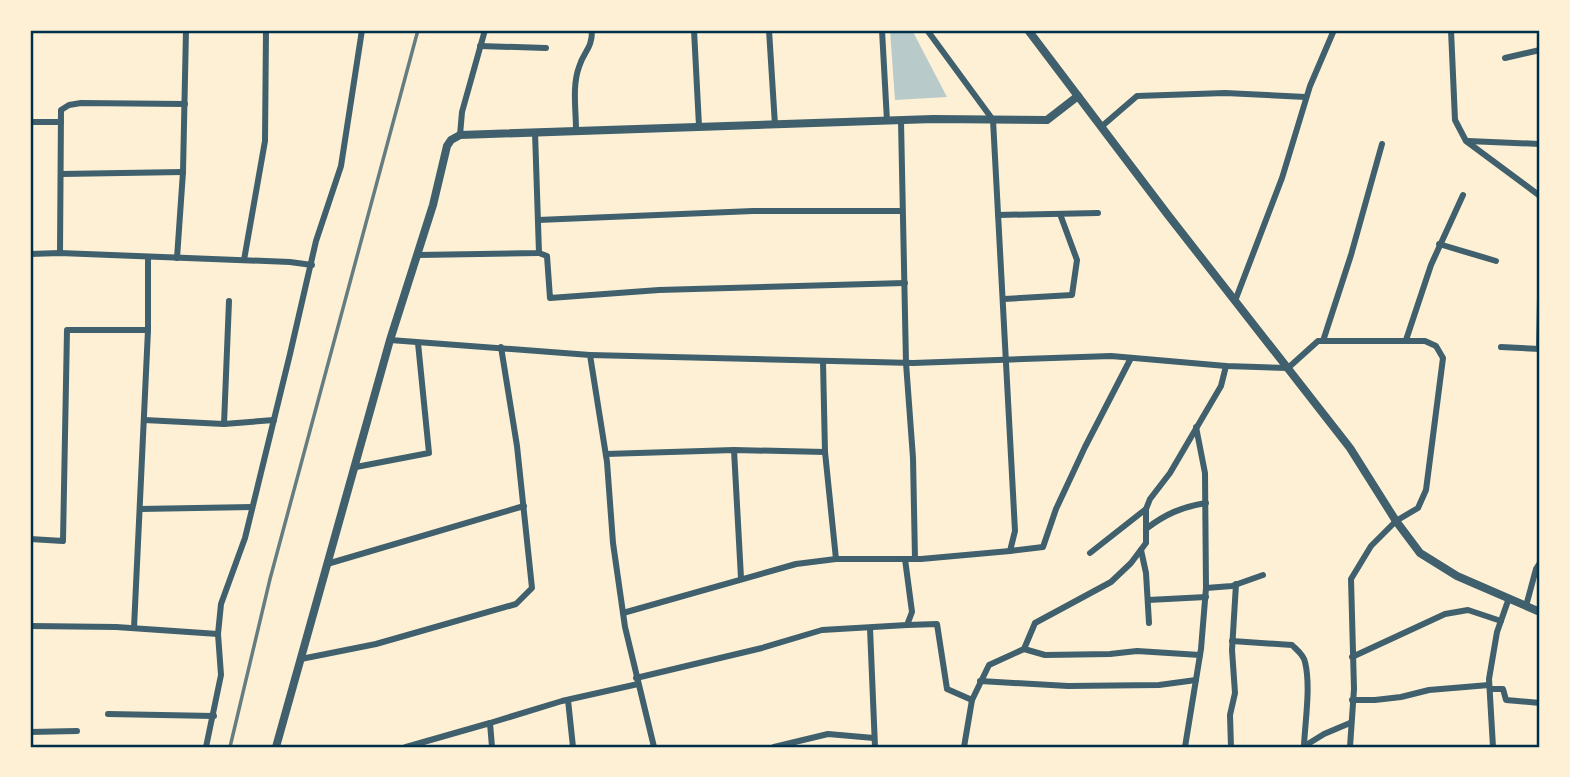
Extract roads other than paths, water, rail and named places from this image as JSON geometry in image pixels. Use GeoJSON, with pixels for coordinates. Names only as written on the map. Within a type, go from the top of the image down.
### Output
{"type":"FeatureCollection","features":[{"type":"Feature","properties":{"kind":"street"},"geometry":{"type":"LineString","coordinates":[[177,258],[183,172],[186,30]]}},
{"type":"Feature","properties":{"kind":"street"},"geometry":{"type":"LineString","coordinates":[[243,260],[265,141],[266,30]]}},
{"type":"Feature","properties":{"kind":"street"},"geometry":{"type":"LineString","coordinates":[[206,747],[221,675],[218,634],[221,604],[245,538],[320,227],[341,166],[362,30]]}},
{"type":"Feature","properties":{"kind":"street"},"geometry":{"type":"LineString","coordinates":[[460,135],[462,112],[485,30]]}},
{"type":"Feature","properties":{"kind":"street"},"geometry":{"type":"LineString","coordinates":[[576,130],[576,81],[579,66],[591,47],[592,30]]}},
{"type":"Feature","properties":{"kind":"street"},"geometry":{"type":"LineString","coordinates":[[694,30],[699,126]]}},
{"type":"Feature","properties":{"kind":"street"},"geometry":{"type":"LineString","coordinates":[[769,30],[775,125]]}},
{"type":"Feature","properties":{"kind":"street"},"geometry":{"type":"LineString","coordinates":[[882,30],[887,121]]}},
{"type":"Feature","properties":{"kind":"street"},"geometry":{"type":"LineString","coordinates":[[927,30],[993,120],[1014,531],[1010,551]]}},
{"type":"Feature","properties":{"kind":"street"},"geometry":{"type":"LineString","coordinates":[[1028,30],[1350,448],[1396,521],[1420,553],[1457,576],[1540,612]]}},
{"type":"Feature","properties":{"kind":"street"},"geometry":{"type":"LineString","coordinates":[[1235,301],[1282,177],[1306,97],[1334,30]]}},
{"type":"Feature","properties":{"kind":"street"},"geometry":{"type":"LineString","coordinates":[[1451,30],[1455,120],[1466,141],[1540,196]]}},
{"type":"Feature","properties":{"kind":"street"},"geometry":{"type":"LineString","coordinates":[[480,46],[546,48]]}},
{"type":"Feature","properties":{"kind":"street"},"geometry":{"type":"LineString","coordinates":[[1505,58],[1540,50]]}},
{"type":"Feature","properties":{"kind":"street"},"geometry":{"type":"LineString","coordinates":[[1101,127],[1137,96],[1225,93],[1306,97]]}},
{"type":"Feature","properties":{"kind":"street"},"geometry":{"type":"LineString","coordinates":[[276,747],[390,340],[433,205],[447,146],[452,140],[460,135],[576,130],[887,121],[1047,120],[1078,96]]}},
{"type":"Feature","properties":{"kind":"street"},"geometry":{"type":"LineString","coordinates":[[60,253],[61,110],[68,105],[81,103],[185,104]]}},
{"type":"Feature","properties":{"kind":"street"},"geometry":{"type":"LineString","coordinates":[[901,121],[906,363],[913,458],[915,559]]}},
{"type":"Feature","properties":{"kind":"street"},"geometry":{"type":"LineString","coordinates":[[30,122],[61,122]]}},
{"type":"Feature","properties":{"kind":"street"},"geometry":{"type":"LineString","coordinates":[[535,132],[538,253]]}},
{"type":"Feature","properties":{"kind":"street"},"geometry":{"type":"LineString","coordinates":[[1466,141],[1540,144]]}},
{"type":"Feature","properties":{"kind":"street"},"geometry":{"type":"LineString","coordinates":[[1323,341],[1382,144]]}},
{"type":"Feature","properties":{"kind":"street"},"geometry":{"type":"LineString","coordinates":[[61,174],[183,172]]}},
{"type":"Feature","properties":{"kind":"street"},"geometry":{"type":"LineString","coordinates":[[1406,340],[1439,244],[1462,195]]}},
{"type":"Feature","properties":{"kind":"street"},"geometry":{"type":"LineString","coordinates":[[538,220],[753,211],[902,211]]}},
{"type":"Feature","properties":{"kind":"street"},"geometry":{"type":"LineString","coordinates":[[998,215],[1098,213]]}},
{"type":"Feature","properties":{"kind":"street"},"geometry":{"type":"LineString","coordinates":[[1004,299],[1072,295],[1077,260],[1060,214]]}},
{"type":"Feature","properties":{"kind":"street"},"geometry":{"type":"LineString","coordinates":[[1439,244],[1496,261]]}},
{"type":"Feature","properties":{"kind":"street"},"geometry":{"type":"LineString","coordinates":[[418,255],[538,253],[547,256],[550,298],[659,290],[905,283]]}},
{"type":"Feature","properties":{"kind":"street"},"geometry":{"type":"LineString","coordinates":[[30,254],[243,260],[312,265]]}},
{"type":"Feature","properties":{"kind":"street"},"geometry":{"type":"LineString","coordinates":[[134,628],[148,330],[148,257]]}},
{"type":"Feature","properties":{"kind":"street"},"geometry":{"type":"LineString","coordinates":[[1501,347],[1540,349],[1540,298]]}},
{"type":"Feature","properties":{"kind":"street"},"geometry":{"type":"LineString","coordinates":[[224,425],[229,301]]}},
{"type":"Feature","properties":{"kind":"street"},"geometry":{"type":"LineString","coordinates":[[30,539],[63,541],[67,330],[148,330]]}},
{"type":"Feature","properties":{"kind":"street"},"geometry":{"type":"LineString","coordinates":[[390,340],[590,355],[906,363],[1111,356],[1226,366],[1288,368],[1318,341],[1406,340],[1431,343],[1440,351],[1442,363],[1426,490],[1418,508],[1396,521],[1371,547],[1351,579],[1350,747]]}},
{"type":"Feature","properties":{"kind":"street"},"geometry":{"type":"LineString","coordinates":[[356,467],[429,453],[418,343]]}},
{"type":"Feature","properties":{"kind":"street"},"geometry":{"type":"LineString","coordinates":[[301,659],[376,644],[516,604],[532,588],[510,392],[501,347]]}},
{"type":"Feature","properties":{"kind":"street"},"geometry":{"type":"LineString","coordinates":[[590,355],[606,454],[613,543],[623,613],[654,747]]}},
{"type":"Feature","properties":{"kind":"street"},"geometry":{"type":"LineString","coordinates":[[623,613],[796,564],[836,559],[915,559],[1043,547],[1056,509],[1085,446],[1131,358]]}},
{"type":"Feature","properties":{"kind":"street"},"geometry":{"type":"LineString","coordinates":[[823,362],[825,452],[836,559]]}},
{"type":"Feature","properties":{"kind":"street"},"geometry":{"type":"LineString","coordinates":[[1090,553],[1146,509],[1221,386],[1226,366]]}},
{"type":"Feature","properties":{"kind":"street"},"geometry":{"type":"LineString","coordinates":[[144,420],[224,425],[274,420]]}},
{"type":"Feature","properties":{"kind":"street"},"geometry":{"type":"LineString","coordinates":[[1185,747],[1206,597],[1205,473],[1196,427]]}},
{"type":"Feature","properties":{"kind":"street"},"geometry":{"type":"LineString","coordinates":[[606,454],[734,450],[825,452]]}},
{"type":"Feature","properties":{"kind":"street"},"geometry":{"type":"LineString","coordinates":[[734,450],[741,578]]}},
{"type":"Feature","properties":{"kind":"street"},"geometry":{"type":"LineString","coordinates":[[1146,528],[1161,517],[1181,508],[1206,503]]}},
{"type":"Feature","properties":{"kind":"street"},"geometry":{"type":"LineString","coordinates":[[327,564],[524,506]]}},
{"type":"Feature","properties":{"kind":"street"},"geometry":{"type":"LineString","coordinates":[[140,509],[252,507]]}},
{"type":"Feature","properties":{"kind":"street"},"geometry":{"type":"LineString","coordinates":[[1024,649],[1035,623],[1111,582],[1131,564],[1146,542],[1146,509]]}},
{"type":"Feature","properties":{"kind":"street"},"geometry":{"type":"LineString","coordinates":[[1141,550],[1146,573],[1149,623]]}},
{"type":"Feature","properties":{"kind":"street"},"geometry":{"type":"LineString","coordinates":[[905,559],[912,612],[907,625]]}},
{"type":"Feature","properties":{"kind":"street"},"geometry":{"type":"LineString","coordinates":[[1526,606],[1540,563]]}},
{"type":"Feature","properties":{"kind":"street"},"geometry":{"type":"LineString","coordinates":[[1206,588],[1236,584],[1263,575]]}},
{"type":"Feature","properties":{"kind":"street"},"geometry":{"type":"LineString","coordinates":[[1231,747],[1230,715],[1235,693],[1232,641],[1236,584]]}},
{"type":"Feature","properties":{"kind":"street"},"geometry":{"type":"LineString","coordinates":[[1148,600],[1206,597]]}},
{"type":"Feature","properties":{"kind":"street"},"geometry":{"type":"LineString","coordinates":[[1493,747],[1489,687],[1501,621],[1509,598]]}},
{"type":"Feature","properties":{"kind":"street"},"geometry":{"type":"LineString","coordinates":[[1352,657],[1445,614],[1468,611],[1501,621]]}},
{"type":"Feature","properties":{"kind":"street"},"geometry":{"type":"LineString","coordinates":[[406,747],[822,630],[937,624],[947,689],[972,700]]}},
{"type":"Feature","properties":{"kind":"street"},"geometry":{"type":"LineString","coordinates":[[30,626],[134,628],[218,634]]}},
{"type":"Feature","properties":{"kind":"street"},"geometry":{"type":"LineString","coordinates":[[870,628],[875,747]]}},
{"type":"Feature","properties":{"kind":"street"},"geometry":{"type":"LineString","coordinates":[[1232,641],[1292,645],[1300,652],[1305,661],[1307,682],[1303,747]]}},
{"type":"Feature","properties":{"kind":"street"},"geometry":{"type":"LineString","coordinates":[[964,747],[972,700],[989,665],[1024,649],[1045,655],[1137,651],[1200,655]]}},
{"type":"Feature","properties":{"kind":"street"},"geometry":{"type":"LineString","coordinates":[[980,681],[1068,686],[1159,685],[1196,680]]}},
{"type":"Feature","properties":{"kind":"street"},"geometry":{"type":"LineString","coordinates":[[1352,700],[1401,697],[1429,690],[1489,687],[1503,689],[1506,700],[1540,703]]}},
{"type":"Feature","properties":{"kind":"street"},"geometry":{"type":"LineString","coordinates":[[568,700],[573,747]]}},
{"type":"Feature","properties":{"kind":"street"},"geometry":{"type":"LineString","coordinates":[[108,714],[214,716]]}},
{"type":"Feature","properties":{"kind":"street"},"geometry":{"type":"LineString","coordinates":[[490,723],[492,747]]}},
{"type":"Feature","properties":{"kind":"street"},"geometry":{"type":"LineString","coordinates":[[1303,747],[1350,723]]}},
{"type":"Feature","properties":{"kind":"street"},"geometry":{"type":"LineString","coordinates":[[30,732],[77,731]]}},
{"type":"Feature","properties":{"kind":"street"},"geometry":{"type":"LineString","coordinates":[[774,747],[828,734],[874,738]]}},
{"type":"Feature","properties":{"kind":"railway"},"geometry":{"type":"LineString","coordinates":[[230,747],[270,579],[418,30]]}}]}
